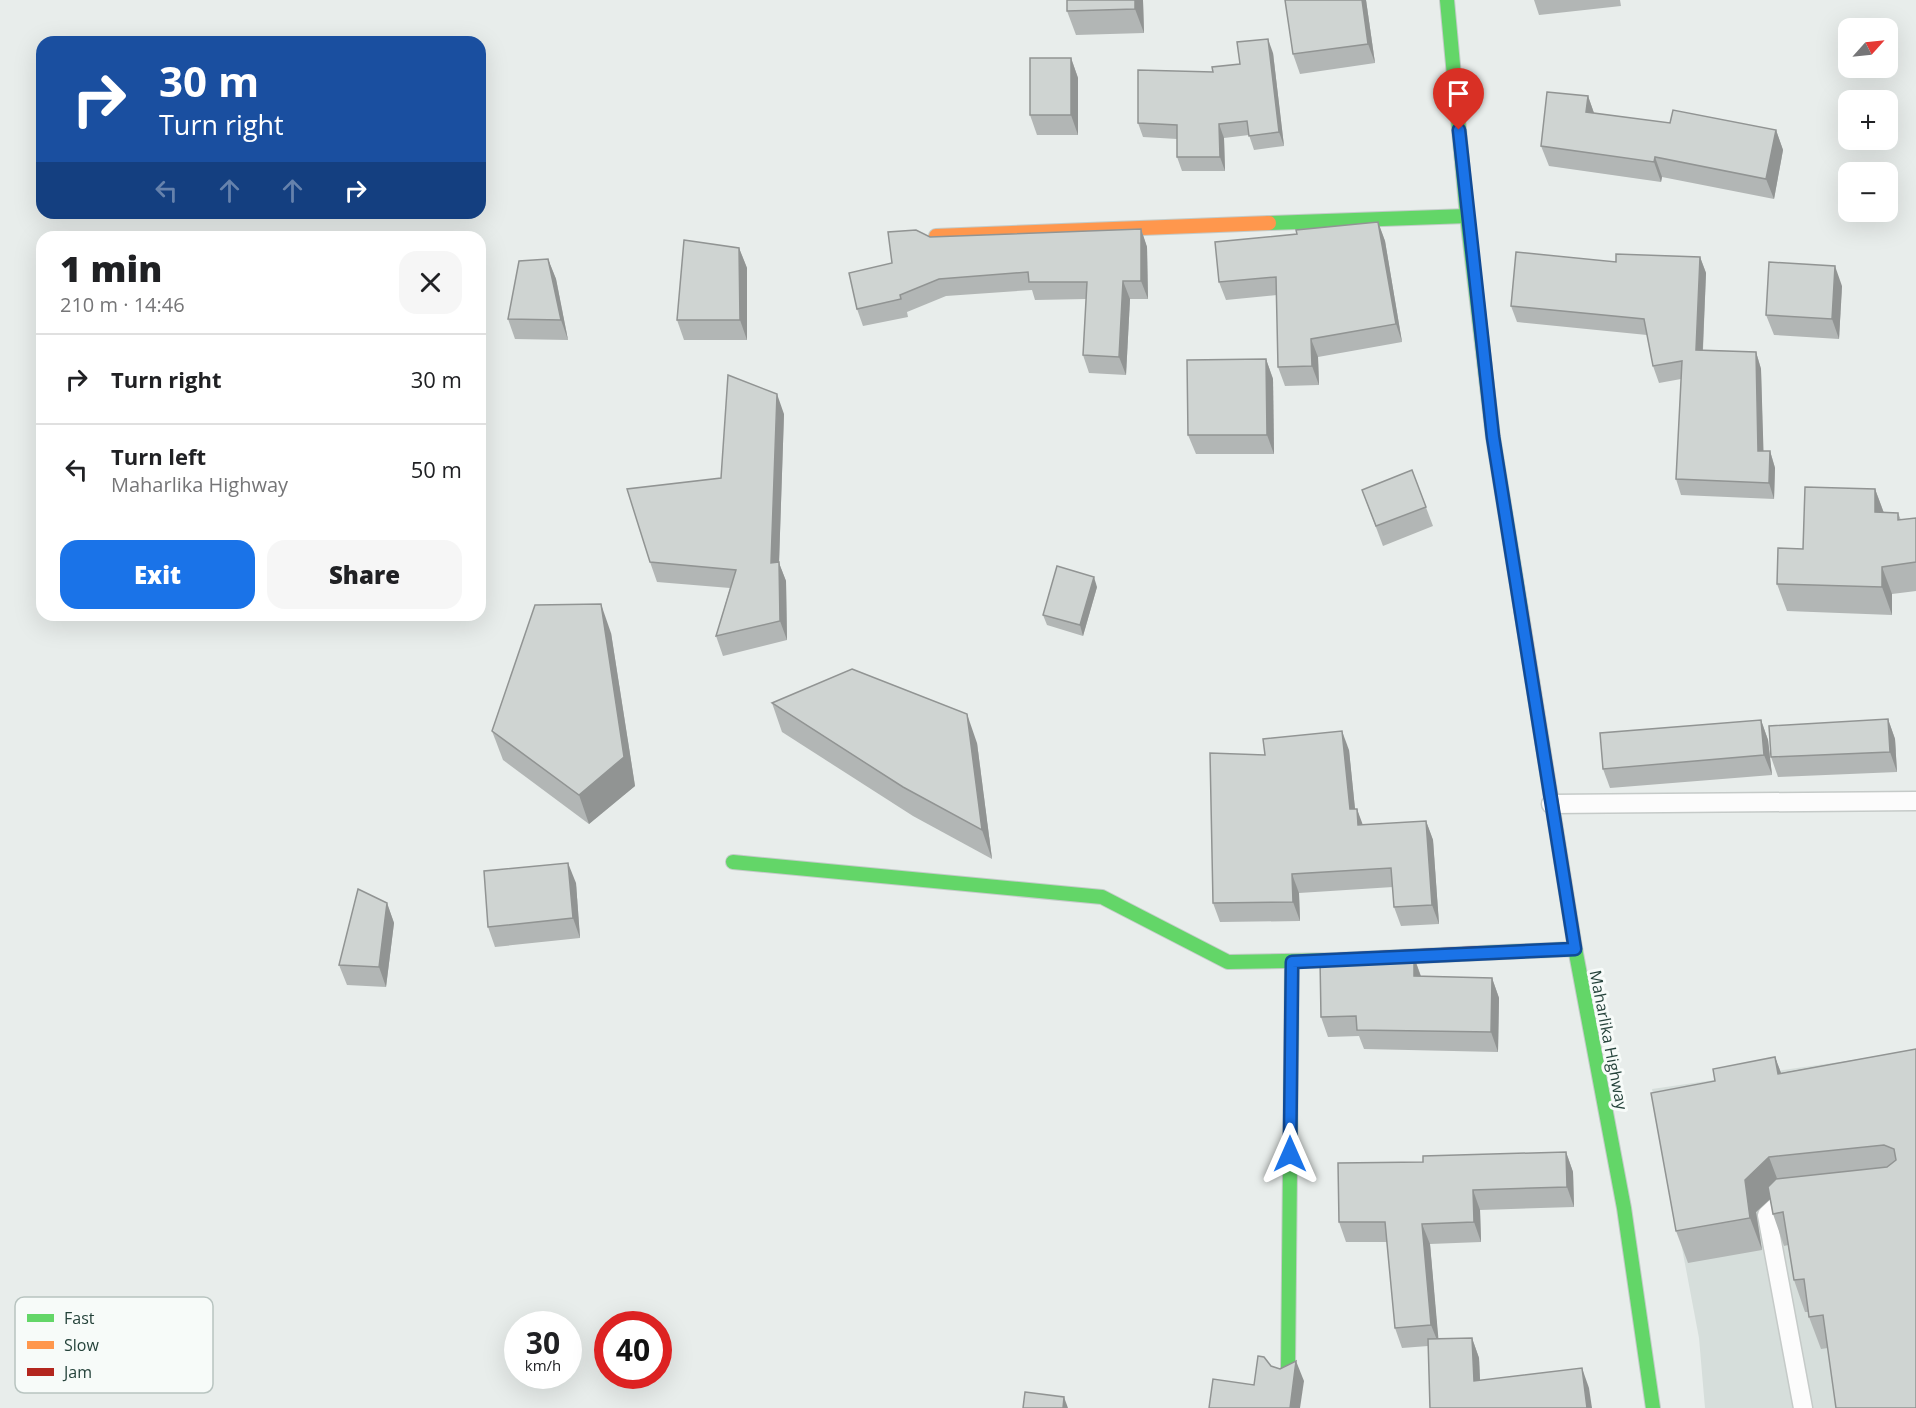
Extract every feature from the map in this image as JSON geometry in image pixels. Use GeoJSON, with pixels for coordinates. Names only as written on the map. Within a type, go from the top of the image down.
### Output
{"type":"FeatureCollection","features":[{"type":"Feature","properties":{"kind":"main road","name":"Maharlika Highway"},"geometry":{"type":"LineString","coordinates":[[1447,0],[1467,216],[1493,437],[1575,949],[1624,1208],[1653,1408]]}},
{"type":"Feature","properties":{"kind":"main road"},"geometry":{"type":"LineString","coordinates":[[936,236],[1467,216]]}},
{"type":"Feature","properties":{"kind":"main road"},"geometry":{"type":"LineString","coordinates":[[733,862],[1102,897],[1228,962],[1292,962],[1575,949]]}},
{"type":"Feature","properties":{"kind":"main road"},"geometry":{"type":"LineString","coordinates":[[1288,1370],[1292,962]]}},
{"type":"Feature","properties":{"kind":"lane"},"geometry":{"type":"LineString","coordinates":[[1551,804],[1916,801]]}},
{"type":"Feature","properties":{"kind":"lane"},"geometry":{"type":"LineString","coordinates":[[1803,1408],[1767,1215],[1783,1200],[1806,1197]]}},
{"type":"Feature","properties":{"kind":"shaded area"},"geometry":{"type":"Polygon","coordinates":[[[1916,1051],[1916,1408],[1705,1408],[1699,1338],[1652,1089],[1916,1051]]]}},
{"type":"Feature","properties":{"kind":"building"},"geometry":{"type":"Polygon","coordinates":[[[1067,0],[1135,0],[1135,9],[1067,11],[1067,0]]]}},
{"type":"Feature","properties":{"kind":"building"},"geometry":{"type":"Polygon","coordinates":[[[1285,0],[1362,0],[1368,44],[1293,54],[1285,0]]]}},
{"type":"Feature","properties":{"kind":"building"},"geometry":{"type":"Polygon","coordinates":[[[1268,39],[1279,132],[1249,136],[1247,121],[1219,124],[1220,157],[1177,157],[1177,125],[1138,123],[1138,70],[1213,72],[1212,67],[1240,64],[1237,42],[1268,39]]]}},
{"type":"Feature","properties":{"kind":"building"},"geometry":{"type":"Polygon","coordinates":[[[1030,58],[1071,58],[1071,115],[1030,115],[1030,58]]]}},
{"type":"Feature","properties":{"kind":"building"},"geometry":{"type":"Polygon","coordinates":[[[1547,92],[1588,96],[1586,112],[1670,123],[1673,110],[1776,130],[1766,179],[1655,157],[1654,162],[1541,146],[1547,92]]]}},
{"type":"Feature","properties":{"kind":"building"},"geometry":{"type":"Polygon","coordinates":[[[1378,222],[1396,324],[1311,339],[1312,366],[1278,367],[1276,277],[1219,282],[1215,242],[1297,234],[1296,230],[1378,222]]]}},
{"type":"Feature","properties":{"kind":"building"},"geometry":{"type":"Polygon","coordinates":[[[1141,229],[1141,281],[1123,281],[1119,357],[1083,355],[1087,282],[1029,282],[1028,272],[939,279],[900,295],[901,299],[857,309],[849,273],[892,263],[888,232],[916,230],[930,237],[1141,229]]]}},
{"type":"Feature","properties":{"kind":"building"},"geometry":{"type":"Polygon","coordinates":[[[684,240],[739,248],[740,320],[677,320],[684,240]]]}},
{"type":"Feature","properties":{"kind":"building"},"geometry":{"type":"Polygon","coordinates":[[[1516,252],[1616,262],[1616,254],[1700,257],[1696,350],[1756,352],[1758,451],[1770,451],[1769,483],[1676,479],[1682,361],[1653,366],[1644,319],[1511,306],[1516,252]]]}},
{"type":"Feature","properties":{"kind":"building"},"geometry":{"type":"Polygon","coordinates":[[[548,259],[561,320],[508,319],[519,261],[548,259]]]}},
{"type":"Feature","properties":{"kind":"building"},"geometry":{"type":"Polygon","coordinates":[[[1769,262],[1835,266],[1832,319],[1766,315],[1769,262]]]}},
{"type":"Feature","properties":{"kind":"building"},"geometry":{"type":"Polygon","coordinates":[[[1266,359],[1267,435],[1188,435],[1187,360],[1266,359]]]}},
{"type":"Feature","properties":{"kind":"building"},"geometry":{"type":"Polygon","coordinates":[[[728,375],[777,394],[771,563],[779,562],[780,621],[716,636],[736,570],[650,562],[627,489],[721,478],[728,375]]]}},
{"type":"Feature","properties":{"kind":"building"},"geometry":{"type":"Polygon","coordinates":[[[1412,470],[1426,507],[1376,526],[1362,490],[1412,470]]]}},
{"type":"Feature","properties":{"kind":"building"},"geometry":{"type":"Polygon","coordinates":[[[1805,487],[1875,489],[1875,512],[1898,513],[1898,520],[1916,518],[1916,562],[1882,567],[1882,587],[1777,584],[1778,548],[1803,549],[1805,487]]]}},
{"type":"Feature","properties":{"kind":"building"},"geometry":{"type":"Polygon","coordinates":[[[1057,566],[1094,577],[1080,625],[1043,615],[1057,566]]]}},
{"type":"Feature","properties":{"kind":"building"},"geometry":{"type":"Polygon","coordinates":[[[601,604],[624,757],[579,795],[492,731],[535,605],[601,604]]]}},
{"type":"Feature","properties":{"kind":"building"},"geometry":{"type":"Polygon","coordinates":[[[852,669],[967,714],[982,830],[903,787],[772,703],[852,669]]]}},
{"type":"Feature","properties":{"kind":"building"},"geometry":{"type":"Polygon","coordinates":[[[1888,719],[1890,752],[1771,757],[1769,726],[1888,719]]]}},
{"type":"Feature","properties":{"kind":"building"},"geometry":{"type":"Polygon","coordinates":[[[1761,720],[1764,755],[1603,769],[1600,733],[1761,720]]]}},
{"type":"Feature","properties":{"kind":"building"},"geometry":{"type":"Polygon","coordinates":[[[1342,731],[1350,809],[1357,809],[1358,825],[1426,821],[1432,905],[1394,907],[1391,868],[1292,874],[1293,902],[1213,903],[1210,753],[1265,755],[1263,739],[1342,731]]]}},
{"type":"Feature","properties":{"kind":"building"},"geometry":{"type":"Polygon","coordinates":[[[568,863],[573,918],[488,927],[484,871],[568,863]]]}},
{"type":"Feature","properties":{"kind":"building"},"geometry":{"type":"Polygon","coordinates":[[[358,889],[387,903],[379,967],[339,965],[358,889]]]}},
{"type":"Feature","properties":{"kind":"building"},"geometry":{"type":"Polygon","coordinates":[[[1414,957],[1414,976],[1492,978],[1491,1032],[1357,1030],[1356,1016],[1321,1017],[1320,959],[1414,957]]]}},
{"type":"Feature","properties":{"kind":"building"},"geometry":{"type":"Polygon","coordinates":[[[1916,1049],[1916,1408],[1836,1408],[1823,1315],[1809,1317],[1804,1279],[1794,1280],[1783,1212],[1773,1214],[1768,1187],[1776,1179],[1887,1167],[1896,1160],[1894,1149],[1884,1145],[1769,1157],[1745,1180],[1750,1218],[1676,1231],[1651,1093],[1715,1081],[1713,1069],[1775,1057],[1778,1074],[1916,1049]]]}},
{"type":"Feature","properties":{"kind":"building"},"geometry":{"type":"Polygon","coordinates":[[[1566,1152],[1567,1187],[1473,1190],[1474,1222],[1422,1224],[1431,1325],[1395,1328],[1385,1222],[1339,1222],[1338,1163],[1423,1162],[1423,1156],[1566,1152]]]}},
{"type":"Feature","properties":{"kind":"building"},"geometry":{"type":"Polygon","coordinates":[[[1472,1338],[1474,1381],[1582,1368],[1587,1408],[1430,1408],[1428,1339],[1472,1338]]]}},
{"type":"Feature","properties":{"kind":"building"},"geometry":{"type":"Polygon","coordinates":[[[1258,1356],[1264,1357],[1271,1366],[1280,1369],[1296,1361],[1290,1408],[1209,1408],[1213,1379],[1254,1385],[1258,1356]]]}},
{"type":"Feature","properties":{"kind":"building"},"geometry":{"type":"Polygon","coordinates":[[[1025,1392],[1064,1397],[1063,1408],[1023,1408],[1025,1392]]]}},
{"type":"Feature","properties":{"kind":"traffic: fast"},"geometry":{"type":"LineString","coordinates":[[1447,0],[1467,216],[1493,437],[1521,610]]}},
{"type":"Feature","properties":{"kind":"traffic: fast"},"geometry":{"type":"LineString","coordinates":[[1269,223],[1467,216]]}},
{"type":"Feature","properties":{"kind":"traffic: fast"},"geometry":{"type":"LineString","coordinates":[[733,862],[1102,897],[1228,962],[1337,960]]}},
{"type":"Feature","properties":{"kind":"traffic: fast"},"geometry":{"type":"LineString","coordinates":[[1575,948],[1624,1208],[1653,1408]]}},
{"type":"Feature","properties":{"kind":"traffic: fast"},"geometry":{"type":"LineString","coordinates":[[1482,953],[1575,949]]}},
{"type":"Feature","properties":{"kind":"traffic: fast"},"geometry":{"type":"LineString","coordinates":[[1288,1370],[1292,962]]}},
{"type":"Feature","properties":{"kind":"traffic: slow"},"geometry":{"type":"LineString","coordinates":[[936,236],[1269,223]]}},
{"type":"Feature","properties":{"kind":"traffic: slow"},"geometry":{"type":"LineString","coordinates":[[1521,610],[1575,948]]}},
{"type":"Feature","properties":{"kind":"traffic: jam"},"geometry":{"type":"LineString","coordinates":[[1337,960],[1482,953]]}},
{"type":"Feature","properties":{"kind":"route"},"geometry":{"type":"LineString","coordinates":[[1290,1154],[1292,962],[1575,949],[1493,437],[1459,130]]}}]}
